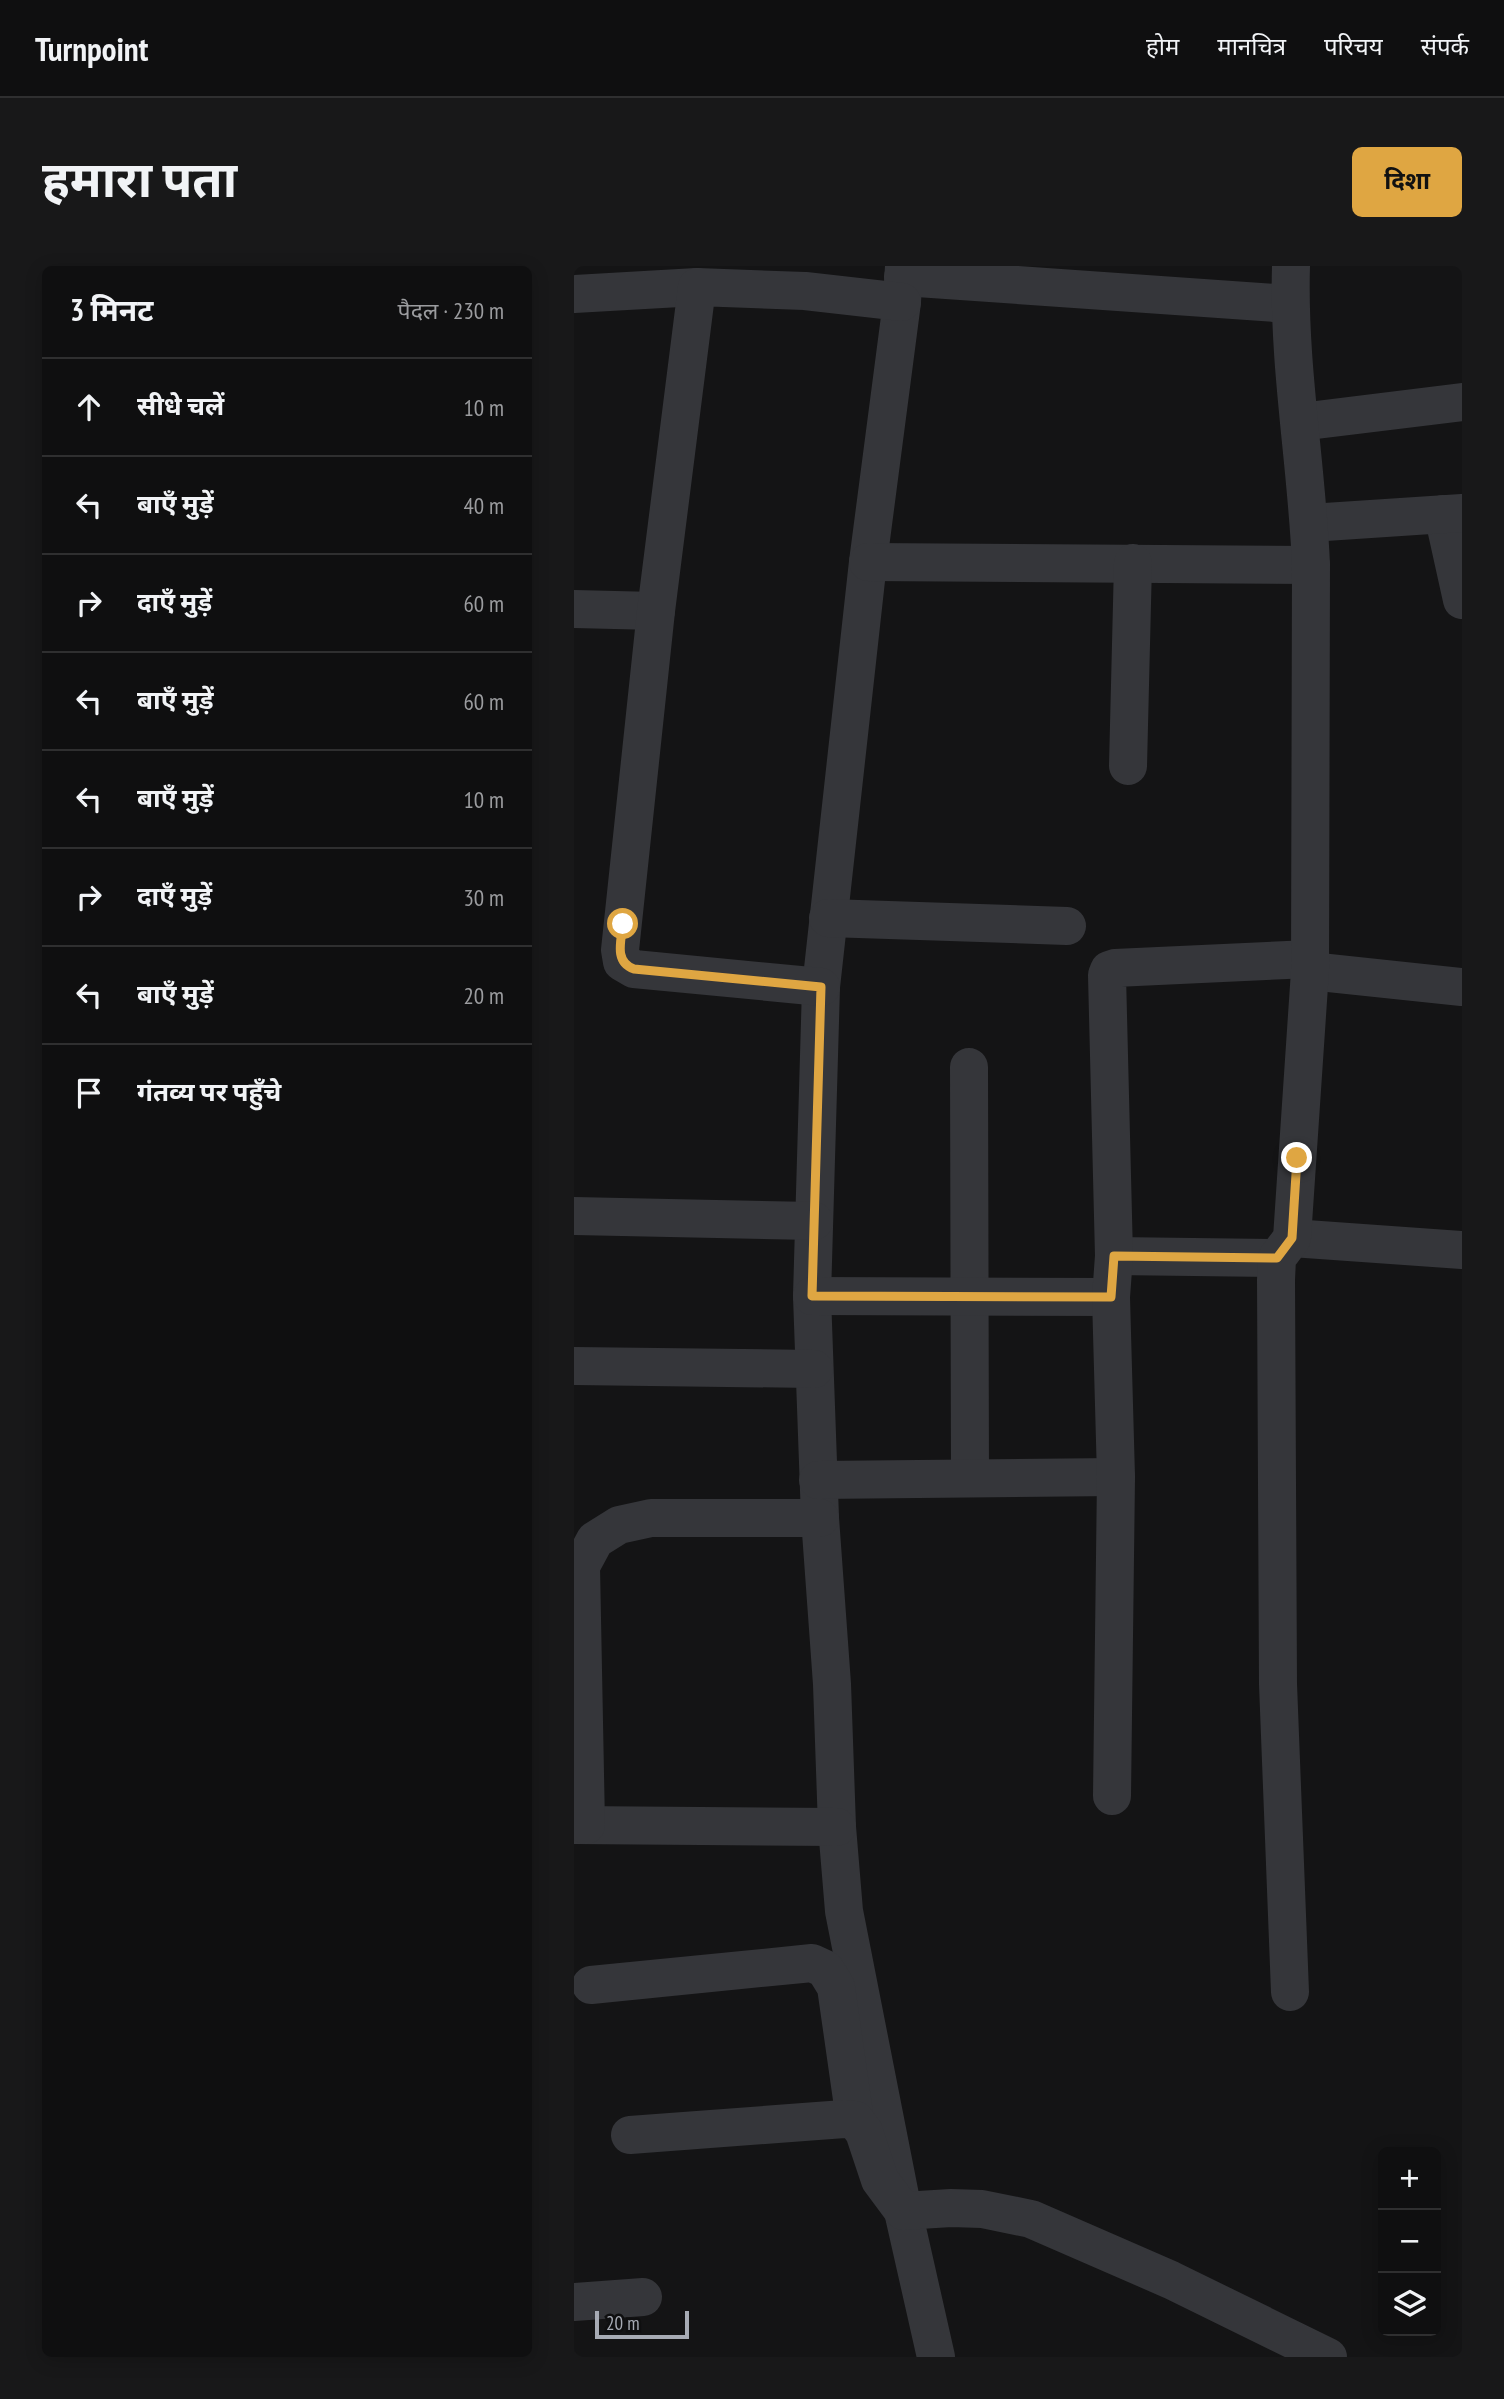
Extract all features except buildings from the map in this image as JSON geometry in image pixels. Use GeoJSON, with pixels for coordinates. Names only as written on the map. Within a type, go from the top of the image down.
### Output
{"type":"FeatureCollection","features":[{"type":"Feature","properties":{"kind":"street"},"geometry":{"type":"LineString","coordinates":[[576,266],[574,294],[697,287],[805,290],[903,282],[1290,304]]}},
{"type":"Feature","properties":{"kind":"street"},"geometry":{"type":"LineString","coordinates":[[1290,1992],[1278,1684],[1276,1491],[1284,1248],[1310,965],[1311,565],[1310,523],[1290,304],[1291,266]]}},
{"type":"Feature","properties":{"kind":"street"},"geometry":{"type":"LineString","coordinates":[[903,282],[868,562],[821,987],[812,1296],[818,1480],[844,1911],[903,2211],[936,2357]]}},
{"type":"Feature","properties":{"kind":"street"},"geometry":{"type":"LineString","coordinates":[[697,287],[656,611],[620,950],[622,962],[634,969],[821,987]]}},
{"type":"Feature","properties":{"kind":"street"},"geometry":{"type":"LineString","coordinates":[[1300,422],[1462,401]]}},
{"type":"Feature","properties":{"kind":"street"},"geometry":{"type":"LineString","coordinates":[[1310,523],[1453,513],[1462,600]]}},
{"type":"Feature","properties":{"kind":"street"},"geometry":{"type":"LineString","coordinates":[[868,562],[1311,565]]}},
{"type":"Feature","properties":{"kind":"street"},"geometry":{"type":"LineString","coordinates":[[1128,766],[1133,563]]}},
{"type":"Feature","properties":{"kind":"street"},"geometry":{"type":"LineString","coordinates":[[574,609],[656,611]]}},
{"type":"Feature","properties":{"kind":"street"},"geometry":{"type":"LineString","coordinates":[[828,918],[1067,926]]}},
{"type":"Feature","properties":{"kind":"street"},"geometry":{"type":"LineString","coordinates":[[1112,1796],[1116,1477],[1111,1297],[1114,1256],[1107,983],[1109,970],[1310,965],[1462,987]]}},
{"type":"Feature","properties":{"kind":"street"},"geometry":{"type":"LineString","coordinates":[[969,1067],[970,1478]]}},
{"type":"Feature","properties":{"kind":"street"},"geometry":{"type":"LineString","coordinates":[[574,1216],[814,1221]]}},
{"type":"Feature","properties":{"kind":"street"},"geometry":{"type":"LineString","coordinates":[[1114,1256],[1284,1248],[1462,1250]]}},
{"type":"Feature","properties":{"kind":"street"},"geometry":{"type":"LineString","coordinates":[[812,1296],[1111,1297]]}},
{"type":"Feature","properties":{"kind":"street"},"geometry":{"type":"LineString","coordinates":[[574,1366],[814,1369]]}},
{"type":"Feature","properties":{"kind":"street"},"geometry":{"type":"LineString","coordinates":[[818,1480],[1116,1477]]}},
{"type":"Feature","properties":{"kind":"street"},"geometry":{"type":"LineString","coordinates":[[820,1518],[652,1518],[585,1535],[581,1566],[579,1675],[580,1825],[837,1827]]}},
{"type":"Feature","properties":{"kind":"street"},"geometry":{"type":"LineString","coordinates":[[591,1985],[812,1963],[825,1969],[836,1987],[855,2120],[864,2132],[880,2180],[903,2211]]}},
{"type":"Feature","properties":{"kind":"street"},"geometry":{"type":"LineString","coordinates":[[630,2135],[855,2120]]}},
{"type":"Feature","properties":{"kind":"street"},"geometry":{"type":"LineString","coordinates":[[903,2211],[982,2209],[1031,2219],[1171,2280],[1328,2357]]}},
{"type":"Feature","properties":{"kind":"street"},"geometry":{"type":"LineString","coordinates":[[574,2302],[643,2297]]}},
{"type":"Feature","properties":{"kind":"route"},"geometry":{"type":"LineString","coordinates":[[623,924],[620,950],[622,962],[634,969],[821,987],[812,1296],[1111,1297],[1114,1256],[1277,1258],[1292,1238],[1297,1158]]}}]}
